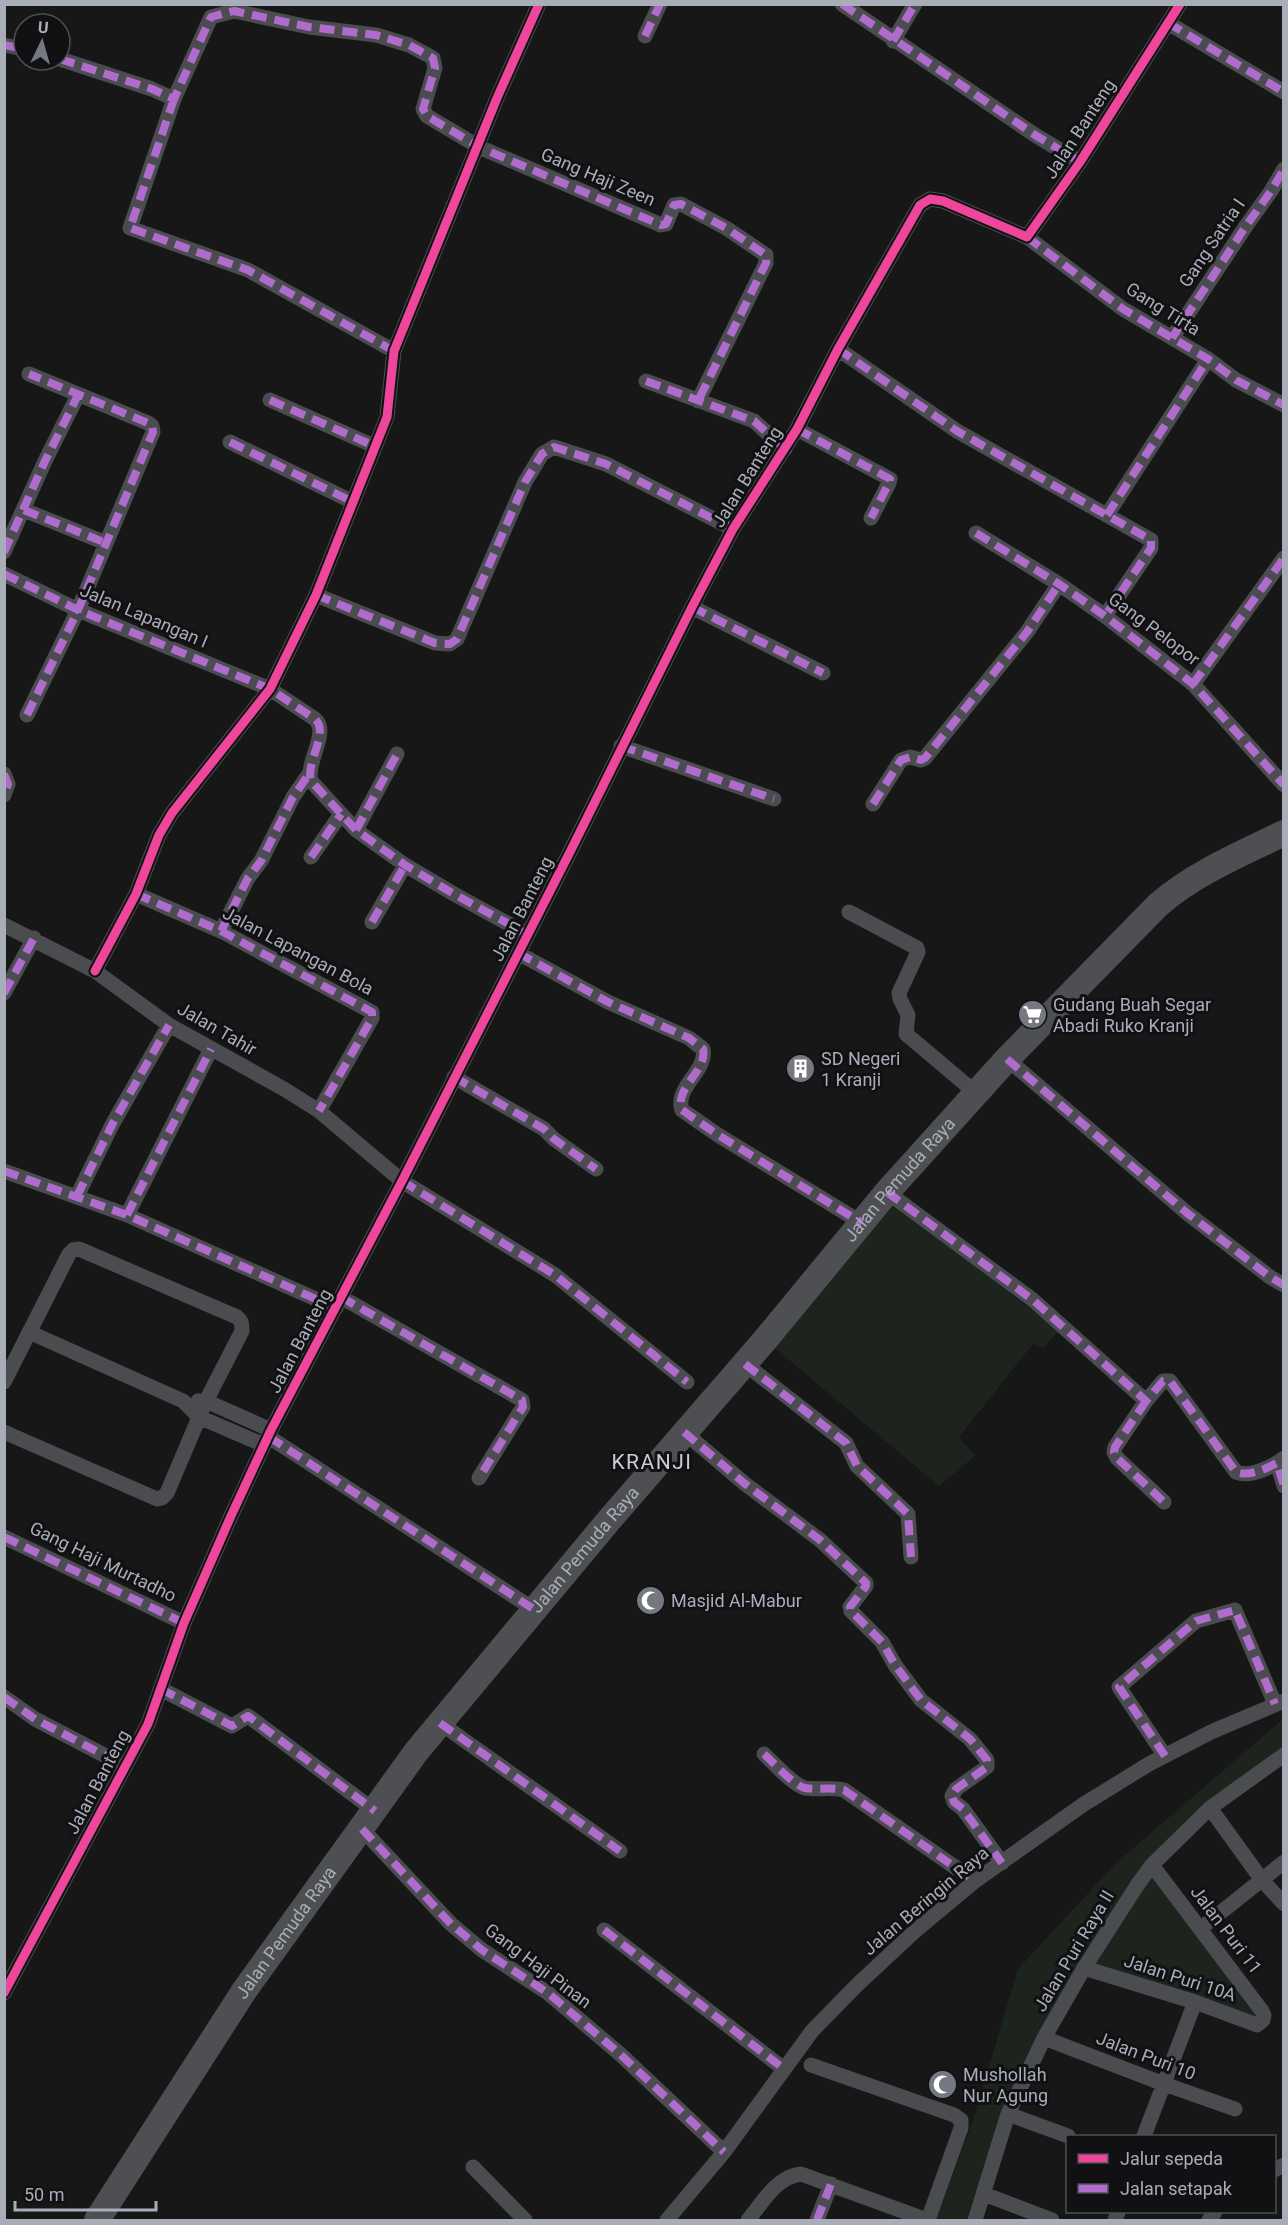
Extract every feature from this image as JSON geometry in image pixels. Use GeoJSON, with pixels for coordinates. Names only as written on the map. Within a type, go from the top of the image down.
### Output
{"type":"FeatureCollection","features":[{"type":"Feature","properties":{"kind":"main road","name":"Jalan Pemuda Raya"},"geometry":{"type":"LineString","coordinates":[[97,2220],[244,1991],[416,1752],[684,1432],[745,1364],[886,1192],[1007,1059],[1173,891],[1284,833]]}},
{"type":"Feature","properties":{"kind":"street"},"geometry":{"type":"LineString","coordinates":[[95,971],[136,894],[159,835],[172,813],[270,689],[316,595],[387,417],[394,351],[479,147],[497,98],[539,4]]}},
{"type":"Feature","properties":{"kind":"street"},"geometry":{"type":"LineString","coordinates":[[645,36],[660,4]]}},
{"type":"Feature","properties":{"kind":"street"},"geometry":{"type":"LineString","coordinates":[[842,4],[893,41],[1080,162]]}},
{"type":"Feature","properties":{"kind":"street"},"geometry":{"type":"LineString","coordinates":[[893,41],[915,4]]}},
{"type":"Feature","properties":{"kind":"street","name":"Jalan Banteng"},"geometry":{"type":"LineString","coordinates":[[4,1993],[148,1724],[184,1623],[268,1437],[570,852],[692,607],[732,529],[797,429],[838,349],[920,205],[930,199],[943,201],[1027,237],[1080,162],[1180,4]]}},
{"type":"Feature","properties":{"kind":"street"},"geometry":{"type":"LineString","coordinates":[[394,351],[248,270],[130,228],[174,99],[211,16],[243,8],[309,27],[376,35],[409,45],[433,58],[435,68],[424,102],[424,113],[479,147]]}},
{"type":"Feature","properties":{"kind":"street"},"geometry":{"type":"LineString","coordinates":[[1168,23],[1284,92]]}},
{"type":"Feature","properties":{"kind":"street"},"geometry":{"type":"LineString","coordinates":[[72,63],[152,89],[174,99]]}},
{"type":"Feature","properties":{"kind":"street","name":"Gang Haji Zeen"},"geometry":{"type":"LineString","coordinates":[[479,147],[661,225],[667,222],[674,204],[681,204],[726,228],[765,253],[766,263],[698,401]]}},
{"type":"Feature","properties":{"kind":"street","name":"Gang Satria I"},"geometry":{"type":"LineString","coordinates":[[1172,338],[1284,169]]}},
{"type":"Feature","properties":{"kind":"street","name":"Gang Tirta"},"geometry":{"type":"LineString","coordinates":[[1027,237],[1123,309],[1208,359],[1236,380],[1284,405]]}},
{"type":"Feature","properties":{"kind":"street"},"geometry":{"type":"LineString","coordinates":[[838,349],[957,430],[1151,540],[1153,544],[1106,616]]}},
{"type":"Feature","properties":{"kind":"street"},"geometry":{"type":"LineString","coordinates":[[1107,515],[1208,359]]}},
{"type":"Feature","properties":{"kind":"street"},"geometry":{"type":"LineString","coordinates":[[27,715],[78,609],[153,432],[152,426],[30,374]]}},
{"type":"Feature","properties":{"kind":"street"},"geometry":{"type":"LineString","coordinates":[[646,381],[754,421],[785,449]]}},
{"type":"Feature","properties":{"kind":"street"},"geometry":{"type":"LineString","coordinates":[[4,552],[78,395]]}},
{"type":"Feature","properties":{"kind":"street"},"geometry":{"type":"LineString","coordinates":[[270,400],[374,446]]}},
{"type":"Feature","properties":{"kind":"street"},"geometry":{"type":"LineString","coordinates":[[797,429],[890,479],[871,518]]}},
{"type":"Feature","properties":{"kind":"street"},"geometry":{"type":"LineString","coordinates":[[230,442],[352,502]]}},
{"type":"Feature","properties":{"kind":"street"},"geometry":{"type":"LineString","coordinates":[[316,595],[435,643],[450,644],[457,639],[525,482],[542,453],[554,447],[606,464],[732,529]]}},
{"type":"Feature","properties":{"kind":"street"},"geometry":{"type":"LineString","coordinates":[[24,510],[106,543]]}},
{"type":"Feature","properties":{"kind":"street","name":"Gang Pelopor"},"geometry":{"type":"LineString","coordinates":[[976,533],[1106,616],[1193,684],[1284,785]]}},
{"type":"Feature","properties":{"kind":"street"},"geometry":{"type":"LineString","coordinates":[[1193,684],[1284,558]]}},
{"type":"Feature","properties":{"kind":"street","name":"Jalan Lapangan I"},"geometry":{"type":"LineString","coordinates":[[4,574],[78,609],[270,689],[319,722],[321,729],[309,774]]}},
{"type":"Feature","properties":{"kind":"street"},"geometry":{"type":"LineString","coordinates":[[873,804],[902,760],[910,757],[921,760],[926,758],[1027,632],[1059,584]]}},
{"type":"Feature","properties":{"kind":"street"},"geometry":{"type":"LineString","coordinates":[[692,607],[823,673]]}},
{"type":"Feature","properties":{"kind":"street"},"geometry":{"type":"LineString","coordinates":[[621,746],[774,799]]}},
{"type":"Feature","properties":{"kind":"street"},"geometry":{"type":"LineString","coordinates":[[356,830],[397,754]]}},
{"type":"Feature","properties":{"kind":"street"},"geometry":{"type":"LineString","coordinates":[[4,774],[8,784],[4,795]]}},
{"type":"Feature","properties":{"kind":"street"},"geometry":{"type":"LineString","coordinates":[[309,774],[311,781],[356,830],[405,865],[527,934]]}},
{"type":"Feature","properties":{"kind":"street"},"geometry":{"type":"LineString","coordinates":[[220,931],[248,878],[261,861],[293,797],[309,774]]}},
{"type":"Feature","properties":{"kind":"street"},"geometry":{"type":"LineString","coordinates":[[311,857],[341,814]]}},
{"type":"Feature","properties":{"kind":"street"},"geometry":{"type":"LineString","coordinates":[[372,922],[405,865]]}},
{"type":"Feature","properties":{"kind":"street","name":"Jalan Lapangan Bola"},"geometry":{"type":"LineString","coordinates":[[136,894],[220,931],[372,1012],[372,1018],[319,1111]]}},
{"type":"Feature","properties":{"kind":"street"},"geometry":{"type":"LineString","coordinates":[[849,912],[917,948],[918,952],[899,993],[908,1015],[906,1034],[976,1093]]}},
{"type":"Feature","properties":{"kind":"street","name":"Jalan Tahir"},"geometry":{"type":"LineString","coordinates":[[4,924],[95,971],[169,1025],[319,1111],[402,1180],[555,1275],[687,1382]]}},
{"type":"Feature","properties":{"kind":"street"},"geometry":{"type":"LineString","coordinates":[[4,993],[34,938]]}},
{"type":"Feature","properties":{"kind":"street"},"geometry":{"type":"LineString","coordinates":[[518,953],[608,1002],[689,1038],[703,1049],[704,1054],[681,1096],[682,1110],[718,1135],[862,1223]]}},
{"type":"Feature","properties":{"kind":"street"},"geometry":{"type":"LineString","coordinates":[[77,1196],[113,1123],[169,1025]]}},
{"type":"Feature","properties":{"kind":"street"},"geometry":{"type":"LineString","coordinates":[[127,1215],[211,1049]]}},
{"type":"Feature","properties":{"kind":"street"},"geometry":{"type":"LineString","coordinates":[[1007,1059],[1187,1213],[1270,1277],[1284,1285]]}},
{"type":"Feature","properties":{"kind":"street"},"geometry":{"type":"LineString","coordinates":[[454,1077],[544,1129],[554,1139],[596,1169]]}},
{"type":"Feature","properties":{"kind":"street"},"geometry":{"type":"LineString","coordinates":[[4,1170],[127,1215],[339,1303],[522,1400],[524,1407],[479,1478]]}},
{"type":"Feature","properties":{"kind":"street"},"geometry":{"type":"LineString","coordinates":[[886,1192],[1033,1300],[1146,1401]]}},
{"type":"Feature","properties":{"kind":"street"},"geometry":{"type":"LineString","coordinates":[[4,1382],[73,1250],[79,1249],[241,1320],[242,1331],[206,1401],[167,1493],[162,1498],[156,1499],[4,1432]]}},
{"type":"Feature","properties":{"kind":"street"},"geometry":{"type":"LineString","coordinates":[[30,1332],[183,1401],[199,1417],[268,1437]]}},
{"type":"Feature","properties":{"kind":"street"},"geometry":{"type":"LineString","coordinates":[[745,1364],[846,1443],[857,1466],[908,1514],[910,1557]]}},
{"type":"Feature","properties":{"kind":"street"},"geometry":{"type":"LineString","coordinates":[[1164,1502],[1117,1458],[1114,1452],[1115,1447],[1146,1401],[1163,1381],[1168,1380],[1179,1391],[1236,1472],[1241,1474],[1260,1470],[1280,1461],[1284,1486]]}},
{"type":"Feature","properties":{"kind":"street"},"geometry":{"type":"LineString","coordinates":[[183,1401],[206,1401],[268,1437],[535,1610]]}},
{"type":"Feature","properties":{"kind":"street"},"geometry":{"type":"LineString","coordinates":[[684,1432],[744,1483],[820,1540],[866,1583],[850,1607],[851,1611],[882,1642],[921,1700],[970,1740],[987,1760],[987,1767],[956,1789],[952,1796],[954,1802],[963,1809],[1002,1863]]}},
{"type":"Feature","properties":{"kind":"street","name":"Gang Haji Murtadho"},"geometry":{"type":"LineString","coordinates":[[4,1537],[184,1623]]}},
{"type":"Feature","properties":{"kind":"street"},"geometry":{"type":"LineString","coordinates":[[1165,1756],[1119,1687],[1196,1621],[1234,1610],[1279,1703]]}},
{"type":"Feature","properties":{"kind":"street","name":"Gang Haji Pinan"},"geometry":{"type":"LineString","coordinates":[[160,1689],[232,1726],[248,1716],[368,1820],[451,1924],[482,1950],[549,1993],[620,2054],[724,2152]]}},
{"type":"Feature","properties":{"kind":"street"},"geometry":{"type":"LineString","coordinates":[[4,1697],[35,1719],[125,1766]]}},
{"type":"Feature","properties":{"kind":"street","name":"Jalan Beringin Raya"},"geometry":{"type":"LineString","coordinates":[[667,2220],[724,2152],[813,2031],[857,1985],[915,1931],[975,1881],[1084,1804],[1165,1756],[1211,1732],[1279,1703]]}},
{"type":"Feature","properties":{"kind":"street"},"geometry":{"type":"LineString","coordinates":[[441,1723],[620,1851]]}},
{"type":"Feature","properties":{"kind":"street"},"geometry":{"type":"LineString","coordinates":[[764,1754],[799,1786],[844,1790],[975,1881]]}},
{"type":"Feature","properties":{"kind":"street","name":"Jalan Puri Raya II"},"geometry":{"type":"LineString","coordinates":[[975,2220],[1008,2114],[1044,2037],[1083,1968],[1152,1865],[1210,1808],[1282,1760]]}},
{"type":"Feature","properties":{"kind":"street"},"geometry":{"type":"LineString","coordinates":[[1210,1808],[1262,1880],[1284,1904]]}},
{"type":"Feature","properties":{"kind":"street"},"geometry":{"type":"LineString","coordinates":[[1200,1929],[1284,1862]]}},
{"type":"Feature","properties":{"kind":"street","name":"Jalan Puri 11"},"geometry":{"type":"LineString","coordinates":[[1152,1865],[1262,2011],[1263,2020]]}},
{"type":"Feature","properties":{"kind":"street"},"geometry":{"type":"LineString","coordinates":[[604,1930],[784,2069]]}},
{"type":"Feature","properties":{"kind":"street","name":"Jalan Puri 10A"},"geometry":{"type":"LineString","coordinates":[[1083,1968],[1195,2002],[1257,2025],[1263,2020]]}},
{"type":"Feature","properties":{"kind":"street"},"geometry":{"type":"LineString","coordinates":[[1144,2135],[1195,2002]]}},
{"type":"Feature","properties":{"kind":"street","name":"Jalan Puri 10"},"geometry":{"type":"LineString","coordinates":[[1044,2037],[1235,2109]]}},
{"type":"Feature","properties":{"kind":"street"},"geometry":{"type":"LineString","coordinates":[[748,2220],[780,2181],[790,2175],[801,2174],[928,2220],[961,2128],[961,2121],[954,2115],[811,2065]]}},
{"type":"Feature","properties":{"kind":"street"},"geometry":{"type":"LineString","coordinates":[[1008,2114],[1066,2135]]}},
{"type":"Feature","properties":{"kind":"street"},"geometry":{"type":"LineString","coordinates":[[473,2168],[525,2220]]}},
{"type":"Feature","properties":{"kind":"street"},"geometry":{"type":"LineString","coordinates":[[817,2220],[831,2184]]}},
{"type":"Feature","properties":{"kind":"street"},"geometry":{"type":"LineString","coordinates":[[984,2194],[1052,2220]]}},
{"type":"Feature","properties":{"kind":"shaded area"},"geometry":{"type":"Polygon","coordinates":[[[889,1200],[1059,1331],[1043,1348],[1033,1344],[959,1437],[975,1456],[939,1486],[770,1344],[889,1200]]]}},
{"type":"Feature","properties":{"kind":"shaded area"},"geometry":{"type":"Polygon","coordinates":[[[1283,1719],[1283,1750],[1147,1863],[1002,2112],[966,2220],[936,2220],[972,2124],[1018,1969],[1116,1863],[1283,1719]]]}},
{"type":"Feature","properties":{"kind":"shaded area"},"geometry":{"type":"Polygon","coordinates":[[[1151,1872],[1261,2015],[1256,2021],[1090,1965],[1151,1872]]]}},
{"type":"Feature","properties":{"kind":"marked path"},"geometry":{"type":"LineString","coordinates":[[645,36],[660,4]]}},
{"type":"Feature","properties":{"kind":"marked path"},"geometry":{"type":"LineString","coordinates":[[842,4],[1035,135],[1080,162]]}},
{"type":"Feature","properties":{"kind":"marked path"},"geometry":{"type":"LineString","coordinates":[[893,41],[915,4]]}},
{"type":"Feature","properties":{"kind":"marked path"},"geometry":{"type":"LineString","coordinates":[[72,63],[152,89],[174,99],[211,17],[234,11],[309,27],[376,35],[409,45],[433,58],[435,68],[423,109],[427,116],[479,147],[661,225],[666,224],[674,205],[681,204],[726,228],[766,255],[766,263],[698,401]]}},
{"type":"Feature","properties":{"kind":"marked path"},"geometry":{"type":"LineString","coordinates":[[1168,23],[1284,92]]}},
{"type":"Feature","properties":{"kind":"marked path"},"geometry":{"type":"LineString","coordinates":[[4,45],[12,47]]}},
{"type":"Feature","properties":{"kind":"marked path"},"geometry":{"type":"LineString","coordinates":[[174,99],[130,228],[248,270],[394,351]]}},
{"type":"Feature","properties":{"kind":"marked path"},"geometry":{"type":"LineString","coordinates":[[1172,338],[1284,169]]}},
{"type":"Feature","properties":{"kind":"marked path"},"geometry":{"type":"LineString","coordinates":[[1027,237],[1123,309],[1208,359],[1236,380],[1284,405]]}},
{"type":"Feature","properties":{"kind":"marked path"},"geometry":{"type":"LineString","coordinates":[[838,349],[957,431],[1151,540],[1151,548],[1105,616]]}},
{"type":"Feature","properties":{"kind":"marked path"},"geometry":{"type":"LineString","coordinates":[[1107,515],[1208,359]]}},
{"type":"Feature","properties":{"kind":"marked path"},"geometry":{"type":"LineString","coordinates":[[27,715],[78,610],[153,432],[152,426],[148,423],[29,374]]}},
{"type":"Feature","properties":{"kind":"marked path"},"geometry":{"type":"LineString","coordinates":[[646,381],[754,421],[785,449]]}},
{"type":"Feature","properties":{"kind":"marked path"},"geometry":{"type":"LineString","coordinates":[[4,552],[78,395]]}},
{"type":"Feature","properties":{"kind":"marked path"},"geometry":{"type":"LineString","coordinates":[[270,400],[374,446]]}},
{"type":"Feature","properties":{"kind":"marked path"},"geometry":{"type":"LineString","coordinates":[[797,429],[890,479],[871,518]]}},
{"type":"Feature","properties":{"kind":"marked path"},"geometry":{"type":"LineString","coordinates":[[230,442],[353,502]]}},
{"type":"Feature","properties":{"kind":"marked path"},"geometry":{"type":"LineString","coordinates":[[316,595],[435,643],[450,644],[457,639],[525,482],[542,454],[554,447],[606,464],[733,529]]}},
{"type":"Feature","properties":{"kind":"marked path"},"geometry":{"type":"LineString","coordinates":[[24,510],[106,543]]}},
{"type":"Feature","properties":{"kind":"marked path"},"geometry":{"type":"LineString","coordinates":[[976,533],[1059,584],[1105,616],[1193,684],[1284,785]]}},
{"type":"Feature","properties":{"kind":"marked path"},"geometry":{"type":"LineString","coordinates":[[1193,684],[1284,558]]}},
{"type":"Feature","properties":{"kind":"marked path"},"geometry":{"type":"LineString","coordinates":[[4,574],[78,610],[270,689],[315,719],[320,732],[311,766],[311,781],[356,830],[405,865],[527,934]]}},
{"type":"Feature","properties":{"kind":"marked path"},"geometry":{"type":"LineString","coordinates":[[873,804],[901,760],[910,757],[921,760],[925,758],[1027,632],[1059,584]]}},
{"type":"Feature","properties":{"kind":"marked path"},"geometry":{"type":"LineString","coordinates":[[692,607],[823,673]]}},
{"type":"Feature","properties":{"kind":"marked path"},"geometry":{"type":"LineString","coordinates":[[621,746],[774,799]]}},
{"type":"Feature","properties":{"kind":"marked path"},"geometry":{"type":"LineString","coordinates":[[356,830],[397,754]]}},
{"type":"Feature","properties":{"kind":"marked path"},"geometry":{"type":"LineString","coordinates":[[4,774],[8,784],[4,795]]}},
{"type":"Feature","properties":{"kind":"marked path"},"geometry":{"type":"LineString","coordinates":[[221,931],[248,878],[261,861],[293,797],[309,774]]}},
{"type":"Feature","properties":{"kind":"marked path"},"geometry":{"type":"LineString","coordinates":[[311,857],[341,814]]}},
{"type":"Feature","properties":{"kind":"marked path"},"geometry":{"type":"LineString","coordinates":[[372,922],[405,865]]}},
{"type":"Feature","properties":{"kind":"marked path"},"geometry":{"type":"LineString","coordinates":[[136,894],[221,931],[372,1012],[372,1018],[319,1111]]}},
{"type":"Feature","properties":{"kind":"marked path"},"geometry":{"type":"LineString","coordinates":[[4,993],[34,938]]}},
{"type":"Feature","properties":{"kind":"marked path"},"geometry":{"type":"LineString","coordinates":[[518,953],[608,1002],[689,1038],[703,1049],[703,1057],[701,1065],[686,1086],[681,1102],[682,1110],[718,1135],[862,1223]]}},
{"type":"Feature","properties":{"kind":"marked path"},"geometry":{"type":"LineString","coordinates":[[77,1196],[113,1123],[169,1025]]}},
{"type":"Feature","properties":{"kind":"marked path"},"geometry":{"type":"LineString","coordinates":[[127,1215],[211,1049]]}},
{"type":"Feature","properties":{"kind":"marked path"},"geometry":{"type":"LineString","coordinates":[[1007,1059],[1187,1213],[1270,1277],[1284,1285]]}},
{"type":"Feature","properties":{"kind":"marked path"},"geometry":{"type":"LineString","coordinates":[[454,1077],[544,1129],[554,1139],[596,1169]]}},
{"type":"Feature","properties":{"kind":"marked path"},"geometry":{"type":"LineString","coordinates":[[4,1171],[127,1215],[336,1308]]}},
{"type":"Feature","properties":{"kind":"marked path"},"geometry":{"type":"LineString","coordinates":[[402,1181],[555,1275],[687,1382]]}},
{"type":"Feature","properties":{"kind":"marked path"},"geometry":{"type":"LineString","coordinates":[[887,1192],[1033,1300],[1146,1401],[1163,1381],[1170,1381],[1236,1472],[1252,1473],[1277,1463],[1284,1486]]}},
{"type":"Feature","properties":{"kind":"marked path"},"geometry":{"type":"LineString","coordinates":[[341,1297],[522,1400],[523,1407],[479,1478]]}},
{"type":"Feature","properties":{"kind":"marked path"},"geometry":{"type":"LineString","coordinates":[[745,1364],[846,1443],[857,1466],[908,1514],[911,1557]]}},
{"type":"Feature","properties":{"kind":"marked path"},"geometry":{"type":"LineString","coordinates":[[1146,1401],[1115,1447],[1114,1452],[1117,1458],[1164,1502]]}},
{"type":"Feature","properties":{"kind":"marked path"},"geometry":{"type":"LineString","coordinates":[[684,1432],[744,1483],[820,1540],[866,1583],[850,1607],[851,1611],[882,1642],[895,1665],[921,1700],[970,1739],[987,1760],[987,1767],[956,1789],[952,1796],[954,1802],[963,1809],[1002,1863]]}},
{"type":"Feature","properties":{"kind":"marked path"},"geometry":{"type":"LineString","coordinates":[[269,1437],[535,1610]]}},
{"type":"Feature","properties":{"kind":"marked path"},"geometry":{"type":"LineString","coordinates":[[4,1537],[184,1623]]}},
{"type":"Feature","properties":{"kind":"marked path"},"geometry":{"type":"LineString","coordinates":[[1165,1756],[1119,1687],[1196,1621],[1235,1610],[1275,1704]]}},
{"type":"Feature","properties":{"kind":"marked path"},"geometry":{"type":"LineString","coordinates":[[161,1689],[232,1726],[248,1716],[375,1811]]}},
{"type":"Feature","properties":{"kind":"marked path"},"geometry":{"type":"LineString","coordinates":[[4,1697],[35,1719],[125,1766]]}},
{"type":"Feature","properties":{"kind":"marked path"},"geometry":{"type":"LineString","coordinates":[[440,1723],[620,1851]]}},
{"type":"Feature","properties":{"kind":"marked path"},"geometry":{"type":"LineString","coordinates":[[764,1754],[800,1786],[810,1789],[844,1790],[975,1881]]}},
{"type":"Feature","properties":{"kind":"marked path"},"geometry":{"type":"LineString","coordinates":[[362,1829],[451,1924],[482,1950],[548,1993],[620,2054],[724,2152]]}},
{"type":"Feature","properties":{"kind":"marked path"},"geometry":{"type":"LineString","coordinates":[[604,1930],[784,2069]]}},
{"type":"Feature","properties":{"kind":"marked path"},"geometry":{"type":"LineString","coordinates":[[817,2220],[831,2184]]}},
{"type":"Feature","properties":{"kind":"cycle path"},"geometry":{"type":"LineString","coordinates":[[95,971],[136,894],[159,835],[172,813],[270,689],[316,595],[387,417],[394,351],[497,98],[539,4]]}},
{"type":"Feature","properties":{"kind":"cycle path"},"geometry":{"type":"LineString","coordinates":[[4,1993],[148,1724],[184,1623],[271,1430],[402,1181],[692,607],[733,529],[797,429],[838,349],[920,205],[930,199],[943,201],[1027,237],[1080,162],[1180,4]]}},
{"type":"Feature","properties":{"kind":"place","name":"Gudang Buah Segar Abadi Ruko Kranji"},"geometry":{"type":"Point","coordinates":[1032,1015]}},
{"type":"Feature","properties":{"kind":"place","name":"SD Negeri 1 Kranji"},"geometry":{"type":"Point","coordinates":[800,1069]}},
{"type":"Feature","properties":{"kind":"place","name":"Masjid Al-Mabur"},"geometry":{"type":"Point","coordinates":[650,1601]}},
{"type":"Feature","properties":{"kind":"place","name":"Mushollah Nur Agung"},"geometry":{"type":"Point","coordinates":[942,2085]}},
{"type":"Feature","properties":{"kind":"district","name":"KRANJI"},"geometry":{"type":"Point","coordinates":[652,1462]}}]}
